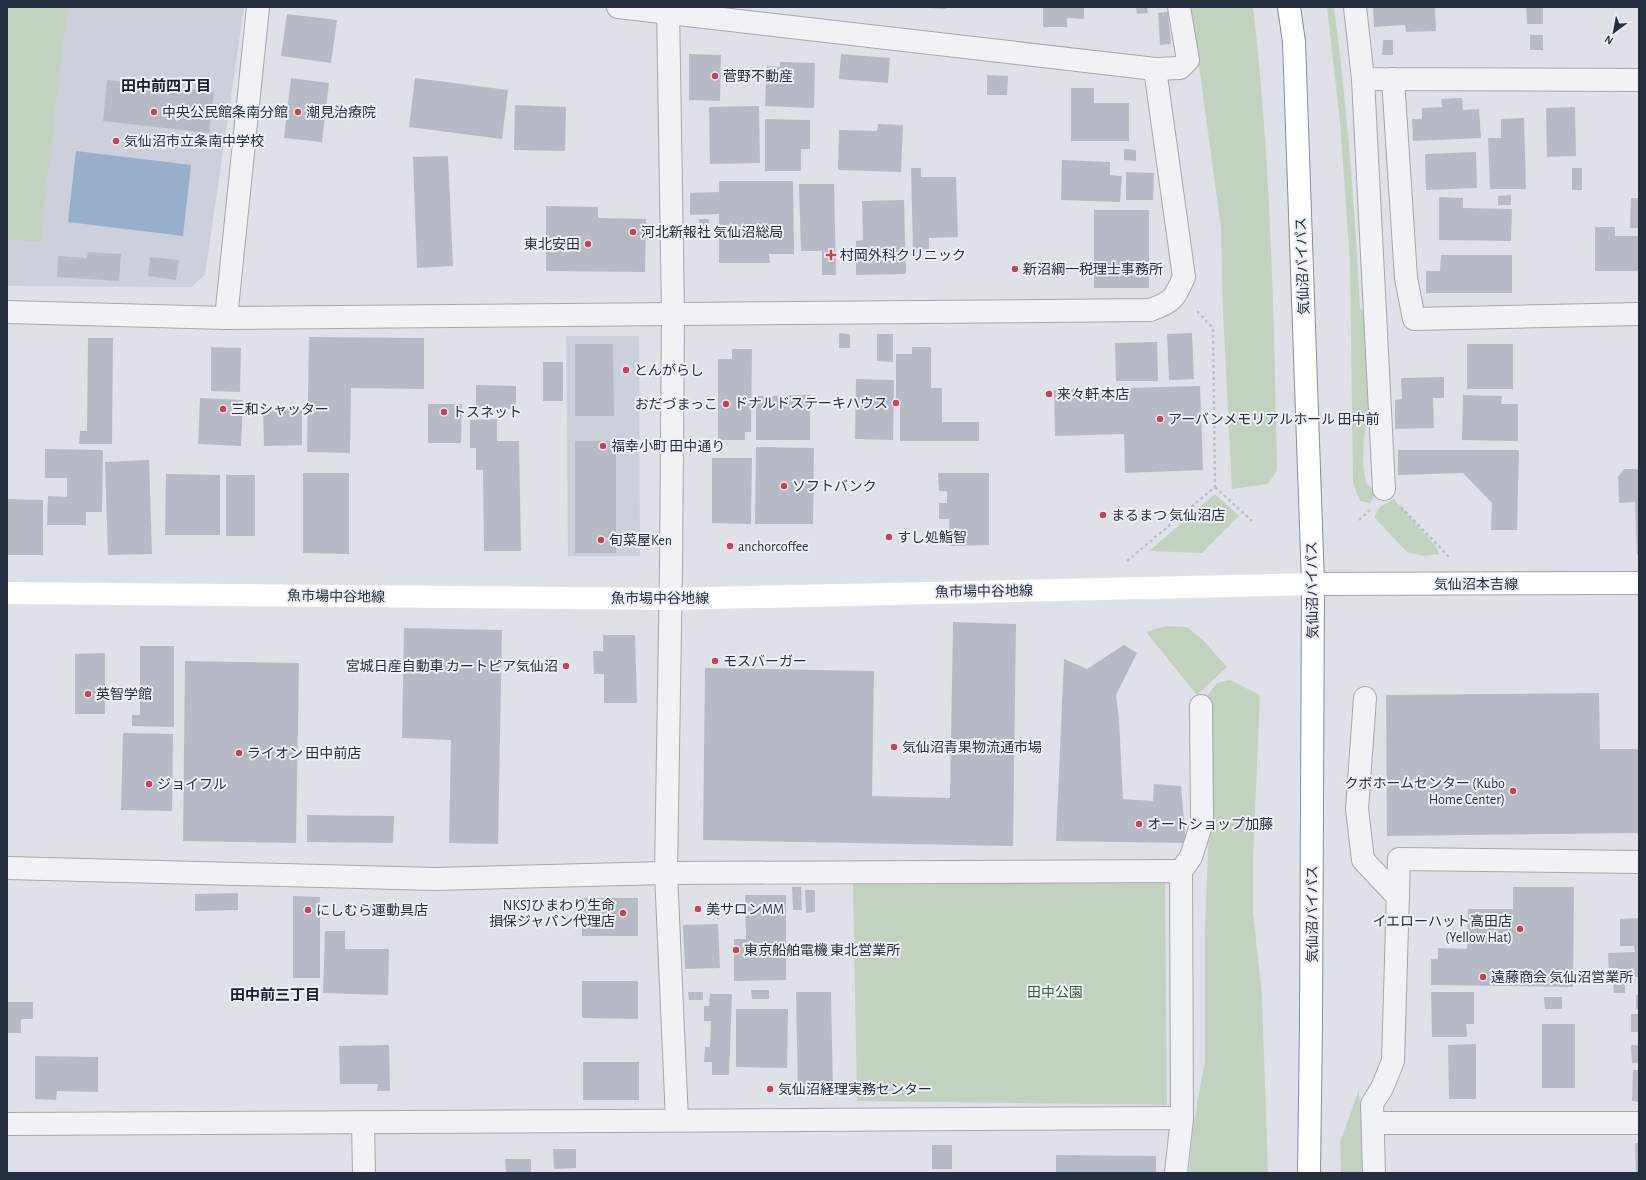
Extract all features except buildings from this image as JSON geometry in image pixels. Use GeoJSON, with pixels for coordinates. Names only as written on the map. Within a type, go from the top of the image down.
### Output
{"type":"FeatureCollection","features":[{"type":"Feature","properties":{"kind":"main road","name":"気仙沼バイパス"},"geometry":{"type":"LineString","coordinates":[[1289,7],[1294,42],[1313,584],[1309,1173]]}},
{"type":"Feature","properties":{"kind":"main road","name":"気仙沼本吉線"},"geometry":{"type":"LineString","coordinates":[[1313,584],[1639,583]]}},
{"type":"Feature","properties":{"kind":"main road","name":"魚市場中谷地線"},"geometry":{"type":"LineString","coordinates":[[7,593],[671,598],[1313,584]]}},
{"type":"Feature","properties":{"kind":"street"},"geometry":{"type":"LineString","coordinates":[[226,318],[258,7]]}},
{"type":"Feature","properties":{"kind":"street"},"geometry":{"type":"LineString","coordinates":[[618,7],[668,10],[1155,69],[1180,68],[1188,60],[1179,7]]}},
{"type":"Feature","properties":{"kind":"street"},"geometry":{"type":"LineString","coordinates":[[1356,7],[1363,80],[1384,489]]}},
{"type":"Feature","properties":{"kind":"street"},"geometry":{"type":"LineString","coordinates":[[668,10],[673,313],[671,598],[666,873],[677,1120]]}},
{"type":"Feature","properties":{"kind":"street"},"geometry":{"type":"LineString","coordinates":[[7,312],[226,318],[1150,310],[1168,303],[1178,291],[1184,277],[1155,69]]}},
{"type":"Feature","properties":{"kind":"street"},"geometry":{"type":"LineString","coordinates":[[1393,79],[1406,278],[1414,319],[1639,314]]}},
{"type":"Feature","properties":{"kind":"street"},"geometry":{"type":"LineString","coordinates":[[1363,80],[1639,80]]}},
{"type":"Feature","properties":{"kind":"street"},"geometry":{"type":"LineString","coordinates":[[1365,698],[1357,809],[1363,860],[1398,897]]}},
{"type":"Feature","properties":{"kind":"street"},"geometry":{"type":"LineString","coordinates":[[1176,1173],[1182,1118],[1181,871],[1191,857],[1202,822],[1201,706]]}},
{"type":"Feature","properties":{"kind":"street"},"geometry":{"type":"LineString","coordinates":[[1374,1173],[1372,1104],[1382,1088],[1393,1061],[1400,859],[1639,862]]}},
{"type":"Feature","properties":{"kind":"street"},"geometry":{"type":"LineString","coordinates":[[7,868],[435,879],[666,873],[1181,871]]}},
{"type":"Feature","properties":{"kind":"street"},"geometry":{"type":"LineString","coordinates":[[7,1124],[1182,1118]]}},
{"type":"Feature","properties":{"kind":"street"},"geometry":{"type":"LineString","coordinates":[[364,1123],[364,1173]]}},
{"type":"Feature","properties":{"kind":"street"},"geometry":{"type":"LineString","coordinates":[[1372,1123],[1639,1123]]}},
{"type":"Feature","properties":{"kind":"path"},"geometry":{"type":"LineString","coordinates":[[1178,291],[1213,328],[1215,487],[1252,521]]}},
{"type":"Feature","properties":{"kind":"path"},"geometry":{"type":"LineString","coordinates":[[1124,564],[1215,487]]}},
{"type":"Feature","properties":{"kind":"path"},"geometry":{"type":"LineString","coordinates":[[1359,520],[1381,500],[1384,489]]}},
{"type":"Feature","properties":{"kind":"path"},"geometry":{"type":"LineString","coordinates":[[1384,489],[1451,560]]}},
{"type":"Feature","properties":{"kind":"shaded area","name":"気仙沼市立条南中学校"},"geometry":{"type":"Polygon","coordinates":[[[7,7],[244,7],[205,275],[191,287],[7,286],[7,7]]]}},
{"type":"Feature","properties":{"kind":"shaded area","name":"福幸小町 田中通り"},"geometry":{"type":"Polygon","coordinates":[[[566,336],[639,336],[640,556],[568,556],[566,336]]]}},
{"type":"Feature","properties":{"kind":"green space"},"geometry":{"type":"Polygon","coordinates":[[[7,7],[67,7],[40,242],[7,239],[7,7]]]}},
{"type":"Feature","properties":{"kind":"green space"},"geometry":{"type":"Polygon","coordinates":[[[1191,7],[1253,7],[1264,122],[1271,238],[1277,470],[1268,484],[1232,489],[1223,313],[1221,228],[1191,7]]]}},
{"type":"Feature","properties":{"kind":"green space"},"geometry":{"type":"Polygon","coordinates":[[[1327,7],[1334,7],[1350,157],[1360,308],[1367,315],[1369,403],[1364,437],[1363,464],[1366,483],[1373,489],[1375,495],[1370,503],[1360,501],[1353,483],[1350,262],[1340,122],[1327,7]]]}},
{"type":"Feature","properties":{"kind":"green space"},"geometry":{"type":"Polygon","coordinates":[[[1215,494],[1239,516],[1202,553],[1149,551],[1215,494]]]}},
{"type":"Feature","properties":{"kind":"green space"},"geometry":{"type":"Polygon","coordinates":[[[1394,499],[1437,548],[1439,554],[1422,556],[1407,552],[1374,517],[1380,507],[1394,499]]]}},
{"type":"Feature","properties":{"kind":"green space"},"geometry":{"type":"Polygon","coordinates":[[[1166,626],[1187,627],[1202,639],[1227,667],[1197,695],[1146,632],[1166,626]]]}},
{"type":"Feature","properties":{"kind":"green space"},"geometry":{"type":"Polygon","coordinates":[[[1230,680],[1260,695],[1253,859],[1253,912],[1262,996],[1268,1173],[1189,1173],[1193,1127],[1205,1061],[1205,930],[1213,717],[1207,696],[1217,683],[1230,680]]]}},
{"type":"Feature","properties":{"kind":"green space","name":"田中公園"},"geometry":{"type":"Polygon","coordinates":[[[1165,880],[1167,1105],[857,1101],[853,882],[1165,880]]]}},
{"type":"Feature","properties":{"kind":"green space"},"geometry":{"type":"Polygon","coordinates":[[[1359,1090],[1364,1173],[1341,1173],[1340,1142],[1359,1090]]]}},
{"type":"Feature","properties":{"kind":"water"},"geometry":{"type":"Polygon","coordinates":[[[76,151],[191,165],[183,236],[68,222],[76,151]]]}},
{"type":"Feature","properties":{"kind":"place","name":"菅野不動産"},"geometry":{"type":"Point","coordinates":[715,76]}},
{"type":"Feature","properties":{"kind":"place","name":"中央公民館条南分館"},"geometry":{"type":"Point","coordinates":[154,112]}},
{"type":"Feature","properties":{"kind":"place","name":"潮見治療院"},"geometry":{"type":"Point","coordinates":[298,112]}},
{"type":"Feature","properties":{"kind":"place","name":"気仙沼市立条南中学校"},"geometry":{"type":"Point","coordinates":[116,141]}},
{"type":"Feature","properties":{"kind":"place","name":"河北新報社 気仙沼総局"},"geometry":{"type":"Point","coordinates":[633,232]}},
{"type":"Feature","properties":{"kind":"place","name":"東北安田"},"geometry":{"type":"Point","coordinates":[588,244]}},
{"type":"Feature","properties":{"kind":"place","name":"村岡外科クリニック"},"geometry":{"type":"Point","coordinates":[831,255]}},
{"type":"Feature","properties":{"kind":"place","name":"新沼綱一税理士事務所"},"geometry":{"type":"Point","coordinates":[1015,269]}},
{"type":"Feature","properties":{"kind":"place","name":"とんがらし"},"geometry":{"type":"Point","coordinates":[626,370]}},
{"type":"Feature","properties":{"kind":"place","name":"来々軒 本店"},"geometry":{"type":"Point","coordinates":[1049,394]}},
{"type":"Feature","properties":{"kind":"place","name":"ドナルドステーキハウス"},"geometry":{"type":"Point","coordinates":[896,403]}},
{"type":"Feature","properties":{"kind":"place","name":"おだづまっこ"},"geometry":{"type":"Point","coordinates":[726,404]}},
{"type":"Feature","properties":{"kind":"place","name":"三和シャッター"},"geometry":{"type":"Point","coordinates":[223,409]}},
{"type":"Feature","properties":{"kind":"place","name":"トスネット"},"geometry":{"type":"Point","coordinates":[444,412]}},
{"type":"Feature","properties":{"kind":"place","name":"アーバンメモリアルホール 田中前"},"geometry":{"type":"Point","coordinates":[1160,419]}},
{"type":"Feature","properties":{"kind":"place","name":"福幸小町 田中通り"},"geometry":{"type":"Point","coordinates":[603,446]}},
{"type":"Feature","properties":{"kind":"place","name":"ソフトバンク"},"geometry":{"type":"Point","coordinates":[784,486]}},
{"type":"Feature","properties":{"kind":"place","name":"まるまつ 気仙沼店"},"geometry":{"type":"Point","coordinates":[1103,515]}},
{"type":"Feature","properties":{"kind":"place","name":"すし処鮨智"},"geometry":{"type":"Point","coordinates":[889,537]}},
{"type":"Feature","properties":{"kind":"place","name":"旬菜屋Ken"},"geometry":{"type":"Point","coordinates":[601,540]}},
{"type":"Feature","properties":{"kind":"place","name":"anchorcoffee"},"geometry":{"type":"Point","coordinates":[730,546]}},
{"type":"Feature","properties":{"kind":"place","name":"モスバーガー"},"geometry":{"type":"Point","coordinates":[715,661]}},
{"type":"Feature","properties":{"kind":"place","name":"宮城日産自動車 カートピア気仙沼"},"geometry":{"type":"Point","coordinates":[566,666]}},
{"type":"Feature","properties":{"kind":"place","name":"英智学館"},"geometry":{"type":"Point","coordinates":[88,694]}},
{"type":"Feature","properties":{"kind":"place","name":"気仙沼青果物流通市場"},"geometry":{"type":"Point","coordinates":[894,747]}},
{"type":"Feature","properties":{"kind":"place","name":"ライオン 田中前店"},"geometry":{"type":"Point","coordinates":[239,753]}},
{"type":"Feature","properties":{"kind":"place","name":"ジョイフル"},"geometry":{"type":"Point","coordinates":[149,784]}},
{"type":"Feature","properties":{"kind":"place","name":"クボホームセンター (Kubo Home Center)"},"geometry":{"type":"Point","coordinates":[1513,791]}},
{"type":"Feature","properties":{"kind":"place","name":"オートショップ加藤"},"geometry":{"type":"Point","coordinates":[1139,824]}},
{"type":"Feature","properties":{"kind":"place","name":"美サロンMM"},"geometry":{"type":"Point","coordinates":[698,909]}},
{"type":"Feature","properties":{"kind":"place","name":"にしむら運動具店"},"geometry":{"type":"Point","coordinates":[308,910]}},
{"type":"Feature","properties":{"kind":"place","name":"NKSJひまわり生命 損保ジャパン代理店"},"geometry":{"type":"Point","coordinates":[623,913]}},
{"type":"Feature","properties":{"kind":"place","name":"イエローハット高田店 (Yellow Hat)"},"geometry":{"type":"Point","coordinates":[1520,929]}},
{"type":"Feature","properties":{"kind":"place","name":"東京船舶電機 東北営業所"},"geometry":{"type":"Point","coordinates":[736,950]}},
{"type":"Feature","properties":{"kind":"place","name":"遠藤商会 気仙沼営業所"},"geometry":{"type":"Point","coordinates":[1483,977]}},
{"type":"Feature","properties":{"kind":"place","name":"気仙沼経理実務センター"},"geometry":{"type":"Point","coordinates":[770,1089]}},
{"type":"Feature","properties":{"kind":"district","name":"田中前四丁目"},"geometry":{"type":"Point","coordinates":[166,86]}},
{"type":"Feature","properties":{"kind":"district","name":"田中前三丁目"},"geometry":{"type":"Point","coordinates":[275,995]}}]}
